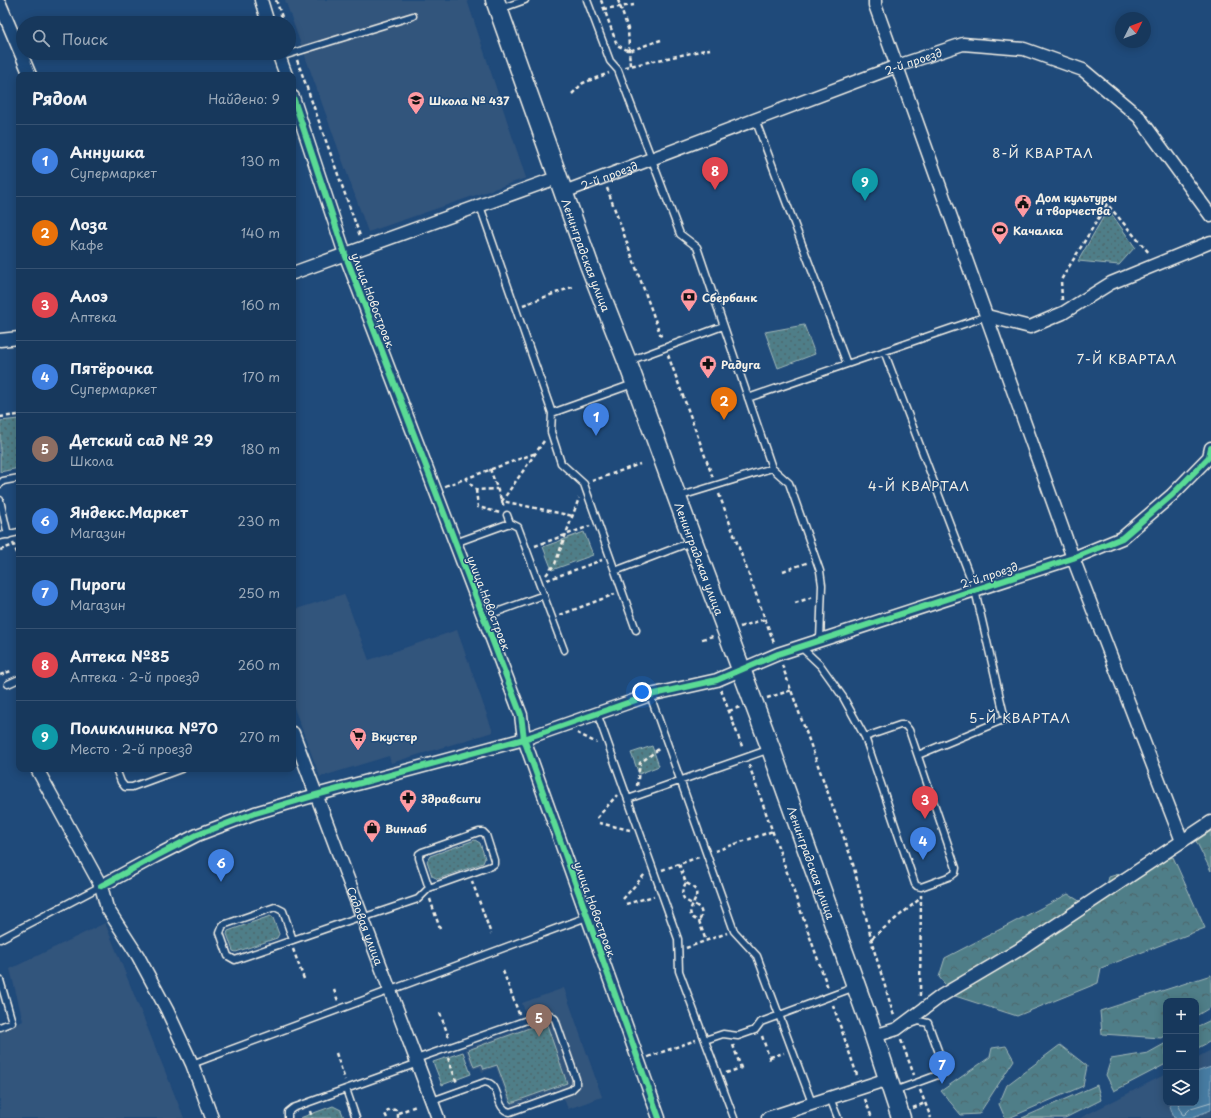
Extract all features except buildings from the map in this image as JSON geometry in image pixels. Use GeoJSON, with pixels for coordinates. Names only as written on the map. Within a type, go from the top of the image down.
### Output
{"type":"FeatureCollection","features":[{"type":"Feature","properties":{"kind":"main road","name":"Ленинградская улица"},"geometry":{"type":"LineString","coordinates":[[497,5],[590,267],[627,361],[771,748],[891,1085],[904,1114]]}},
{"type":"Feature","properties":{"kind":"street"},"geometry":{"type":"LineString","coordinates":[[261,0],[266,16]]}},
{"type":"Feature","properties":{"kind":"street"},"geometry":{"type":"LineString","coordinates":[[875,0],[875,6],[1073,558],[1182,841]]}},
{"type":"Feature","properties":{"kind":"street"},"geometry":{"type":"LineString","coordinates":[[0,4],[16,42]]}},
{"type":"Feature","properties":{"kind":"street","name":"2-й проезд"},"geometry":{"type":"LineString","coordinates":[[296,272],[480,206],[651,158],[897,66],[963,44],[1024,49],[1083,70],[1139,117],[1211,216]]}},
{"type":"Feature","properties":{"kind":"street"},"geometry":{"type":"LineString","coordinates":[[24,60],[29,72]]}},
{"type":"Feature","properties":{"kind":"street"},"geometry":{"type":"LineString","coordinates":[[281,60],[285,72]]}},
{"type":"Feature","properties":{"kind":"street","name":"улица Новостроек"},"geometry":{"type":"LineString","coordinates":[[296,106],[345,254],[521,715],[524,739],[659,1118]]}},
{"type":"Feature","properties":{"kind":"street"},"geometry":{"type":"LineString","coordinates":[[986,316],[1030,327],[1062,313],[1111,283],[1211,242]]}},
{"type":"Feature","properties":{"kind":"street"},"geometry":{"type":"LineString","coordinates":[[0,340],[16,338]]}},
{"type":"Feature","properties":{"kind":"street","name":"2-й проезд"},"geometry":{"type":"LineString","coordinates":[[101,886],[149,859],[197,835],[255,813],[524,739],[650,695],[717,680],[778,654],[1073,558],[1122,538],[1172,495],[1209,457],[1211,448]]}},
{"type":"Feature","properties":{"kind":"street","name":"Садовая улица"},"geometry":{"type":"LineString","coordinates":[[296,741],[438,1118]]}},
{"type":"Feature","properties":{"kind":"street"},"geometry":{"type":"LineString","coordinates":[[39,772],[101,886],[107,908],[138,956],[167,1010],[192,1064],[212,1118]]}},
{"type":"Feature","properties":{"kind":"street"},"geometry":{"type":"LineString","coordinates":[[874,1036],[897,1028],[941,996],[1023,946],[1211,822]]}},
{"type":"Feature","properties":{"kind":"street"},"geometry":{"type":"LineString","coordinates":[[768,1118],[862,1089],[891,1085]]}},
{"type":"Feature","properties":{"kind":"lane"},"geometry":{"type":"LineString","coordinates":[[497,5],[525,0]]}},
{"type":"Feature","properties":{"kind":"lane"},"geometry":{"type":"LineString","coordinates":[[587,0],[610,61],[618,70],[680,234],[697,247],[772,468],[789,483],[820,572],[822,593],[820,640]]}},
{"type":"Feature","properties":{"kind":"lane"},"geometry":{"type":"LineString","coordinates":[[296,53],[413,16]]}},
{"type":"Feature","properties":{"kind":"lane"},"geometry":{"type":"LineString","coordinates":[[756,119],[847,364]]}},
{"type":"Feature","properties":{"kind":"lane"},"geometry":{"type":"LineString","coordinates":[[480,206],[552,413],[551,432],[561,463],[584,484],[636,630]]}},
{"type":"Feature","properties":{"kind":"lane"},"geometry":{"type":"LineString","coordinates":[[748,398],[986,316]]}},
{"type":"Feature","properties":{"kind":"lane"},"geometry":{"type":"LineString","coordinates":[[627,361],[723,326]]}},
{"type":"Feature","properties":{"kind":"lane"},"geometry":{"type":"LineString","coordinates":[[884,351],[975,590],[1005,719],[918,755]]}},
{"type":"Feature","properties":{"kind":"lane"},"geometry":{"type":"LineString","coordinates":[[552,413],[635,383]]}},
{"type":"Feature","properties":{"kind":"lane"},"geometry":{"type":"LineString","coordinates":[[677,497],[772,468]]}},
{"type":"Feature","properties":{"kind":"lane"},"geometry":{"type":"LineString","coordinates":[[0,484],[3,481],[16,479]]}},
{"type":"Feature","properties":{"kind":"lane"},"geometry":{"type":"LineString","coordinates":[[0,500],[8,534]]}},
{"type":"Feature","properties":{"kind":"lane"},"geometry":{"type":"LineString","coordinates":[[507,515],[510,523],[518,527],[564,650]]}},
{"type":"Feature","properties":{"kind":"lane"},"geometry":{"type":"LineString","coordinates":[[455,544],[510,523]]}},
{"type":"Feature","properties":{"kind":"lane"},"geometry":{"type":"LineString","coordinates":[[0,536],[16,533]]}},
{"type":"Feature","properties":{"kind":"lane"},"geometry":{"type":"LineString","coordinates":[[615,571],[693,541]]}},
{"type":"Feature","properties":{"kind":"lane"},"geometry":{"type":"LineString","coordinates":[[483,617],[544,595]]}},
{"type":"Feature","properties":{"kind":"lane"},"geometry":{"type":"LineString","coordinates":[[801,647],[821,666],[838,691],[865,737],[915,884],[921,887],[952,876],[955,873],[956,868],[909,730],[905,726],[900,725],[865,737]]}},
{"type":"Feature","properties":{"kind":"lane"},"geometry":{"type":"LineString","coordinates":[[8,684],[16,680]]}},
{"type":"Feature","properties":{"kind":"lane"},"geometry":{"type":"LineString","coordinates":[[650,695],[734,931],[757,956],[812,1104]]}},
{"type":"Feature","properties":{"kind":"lane"},"geometry":{"type":"LineString","coordinates":[[597,713],[678,939],[679,971],[734,1118]]}},
{"type":"Feature","properties":{"kind":"lane"},"geometry":{"type":"LineString","coordinates":[[628,799],[771,748]]}},
{"type":"Feature","properties":{"kind":"lane"},"geometry":{"type":"LineString","coordinates":[[117,772],[125,788],[132,787],[173,772]]}},
{"type":"Feature","properties":{"kind":"lane"},"geometry":{"type":"LineString","coordinates":[[291,940],[283,911],[275,907],[223,925],[220,933],[228,956],[235,960],[291,940],[418,899],[428,889],[494,864],[486,835],[483,832],[479,832],[419,854],[418,858],[428,889]]}},
{"type":"Feature","properties":{"kind":"lane"},"geometry":{"type":"LineString","coordinates":[[0,939],[101,886]]}},
{"type":"Feature","properties":{"kind":"lane"},"geometry":{"type":"LineString","coordinates":[[192,1064],[587,917]]}},
{"type":"Feature","properties":{"kind":"lane"},"geometry":{"type":"LineString","coordinates":[[0,980],[12,1022],[0,1027]]}},
{"type":"Feature","properties":{"kind":"lane"},"geometry":{"type":"LineString","coordinates":[[704,1039],[723,1034],[738,1036],[755,1030],[761,1022],[857,987]]}},
{"type":"Feature","properties":{"kind":"lane"},"geometry":{"type":"LineString","coordinates":[[288,1118],[288,1112],[293,1108],[417,1061],[452,1046],[544,1014],[550,1015],[555,1019],[576,1079],[576,1085],[571,1090],[510,1112],[502,1108],[495,1086],[491,1083],[485,1082],[432,1101]]}},
{"type":"Feature","properties":{"kind":"lane"},"geometry":{"type":"LineString","coordinates":[[891,1085],[917,1082],[946,1072],[928,1023],[919,1021],[897,1028]]}},
{"type":"Feature","properties":{"kind":"lane"},"geometry":{"type":"LineString","coordinates":[[347,1088],[356,1118]]}},
{"type":"Feature","properties":{"kind":"lane"},"geometry":{"type":"LineString","coordinates":[[830,1098],[838,1118]]}},
{"type":"Feature","properties":{"kind":"path"},"geometry":{"type":"LineString","coordinates":[[276,0],[282,16]]}},
{"type":"Feature","properties":{"kind":"path"},"geometry":{"type":"LineString","coordinates":[[601,0],[617,45],[629,51],[661,40]]}},
{"type":"Feature","properties":{"kind":"path"},"geometry":{"type":"LineString","coordinates":[[618,0],[628,29],[630,66]]}},
{"type":"Feature","properties":{"kind":"path"},"geometry":{"type":"LineString","coordinates":[[591,10],[634,5]]}},
{"type":"Feature","properties":{"kind":"path"},"geometry":{"type":"LineString","coordinates":[[572,94],[583,83],[630,66],[710,49]]}},
{"type":"Feature","properties":{"kind":"path"},"geometry":{"type":"LineString","coordinates":[[296,56],[364,248]]}},
{"type":"Feature","properties":{"kind":"path"},"geometry":{"type":"LineString","coordinates":[[606,184],[792,690],[852,860],[897,1028],[931,1118]]}},
{"type":"Feature","properties":{"kind":"path"},"geometry":{"type":"LineString","coordinates":[[1062,313],[1061,280],[1107,204],[1158,264]]}},
{"type":"Feature","properties":{"kind":"path"},"geometry":{"type":"LineString","coordinates":[[515,308],[575,286]]}},
{"type":"Feature","properties":{"kind":"path"},"geometry":{"type":"LineString","coordinates":[[0,417],[16,415]]}},
{"type":"Feature","properties":{"kind":"path"},"geometry":{"type":"LineString","coordinates":[[502,501],[551,432]]}},
{"type":"Feature","properties":{"kind":"path"},"geometry":{"type":"LineString","coordinates":[[435,489],[536,452]]}},
{"type":"Feature","properties":{"kind":"path"},"geometry":{"type":"LineString","coordinates":[[539,583],[555,564],[584,484],[640,464]]}},
{"type":"Feature","properties":{"kind":"path"},"geometry":{"type":"LineString","coordinates":[[490,469],[507,515]]}},
{"type":"Feature","properties":{"kind":"path"},"geometry":{"type":"LineString","coordinates":[[465,478],[476,490],[478,507],[507,515]]}},
{"type":"Feature","properties":{"kind":"path"},"geometry":{"type":"LineString","coordinates":[[476,490],[497,489]]}},
{"type":"Feature","properties":{"kind":"path"},"geometry":{"type":"LineString","coordinates":[[502,501],[572,516]]}},
{"type":"Feature","properties":{"kind":"path"},"geometry":{"type":"LineString","coordinates":[[526,549],[598,523]]}},
{"type":"Feature","properties":{"kind":"path"},"geometry":{"type":"LineString","coordinates":[[0,550],[14,545],[13,542],[16,542]]}},
{"type":"Feature","properties":{"kind":"path"},"geometry":{"type":"LineString","coordinates":[[14,545],[16,550]]}},
{"type":"Feature","properties":{"kind":"path"},"geometry":{"type":"LineString","coordinates":[[539,583],[610,557]]}},
{"type":"Feature","properties":{"kind":"path"},"geometry":{"type":"LineString","coordinates":[[783,571],[816,559]]}},
{"type":"Feature","properties":{"kind":"path"},"geometry":{"type":"LineString","coordinates":[[552,618],[622,592]]}},
{"type":"Feature","properties":{"kind":"path"},"geometry":{"type":"LineString","coordinates":[[794,603],[822,593]]}},
{"type":"Feature","properties":{"kind":"path"},"geometry":{"type":"LineString","coordinates":[[734,628],[765,619]]}},
{"type":"Feature","properties":{"kind":"path"},"geometry":{"type":"LineString","coordinates":[[702,639],[719,634]]}},
{"type":"Feature","properties":{"kind":"path"},"geometry":{"type":"LineString","coordinates":[[720,688],[747,757],[872,1118]]}},
{"type":"Feature","properties":{"kind":"path"},"geometry":{"type":"LineString","coordinates":[[760,700],[792,690]]}},
{"type":"Feature","properties":{"kind":"path"},"geometry":{"type":"LineString","coordinates":[[571,730],[610,750]]}},
{"type":"Feature","properties":{"kind":"path"},"geometry":{"type":"LineString","coordinates":[[635,797],[640,763],[667,742]]}},
{"type":"Feature","properties":{"kind":"path"},"geometry":{"type":"LineString","coordinates":[[597,818],[624,787]]}},
{"type":"Feature","properties":{"kind":"path"},"geometry":{"type":"LineString","coordinates":[[599,823],[640,832]]}},
{"type":"Feature","properties":{"kind":"path"},"geometry":{"type":"LineString","coordinates":[[654,873],[773,831]]}},
{"type":"Feature","properties":{"kind":"path"},"geometry":{"type":"LineString","coordinates":[[679,864],[686,883],[692,886],[696,891],[696,898],[690,909],[690,914],[694,919],[699,921],[706,941]]}},
{"type":"Feature","properties":{"kind":"path"},"geometry":{"type":"LineString","coordinates":[[623,899],[652,866]]}},
{"type":"Feature","properties":{"kind":"path"},"geometry":{"type":"LineString","coordinates":[[470,874],[490,934]]}},
{"type":"Feature","properties":{"kind":"path"},"geometry":{"type":"LineString","coordinates":[[686,883],[682,889],[682,896],[687,902],[698,906],[702,916],[699,921]]}},
{"type":"Feature","properties":{"kind":"path"},"geometry":{"type":"LineString","coordinates":[[920,1012],[921,887]]}},
{"type":"Feature","properties":{"kind":"path"},"geometry":{"type":"LineString","coordinates":[[428,889],[440,928]]}},
{"type":"Feature","properties":{"kind":"path"},"geometry":{"type":"LineString","coordinates":[[626,904],[662,894]]}},
{"type":"Feature","properties":{"kind":"path"},"geometry":{"type":"LineString","coordinates":[[872,938],[921,898]]}},
{"type":"Feature","properties":{"kind":"path"},"geometry":{"type":"LineString","coordinates":[[678,951],[734,931]]}},
{"type":"Feature","properties":{"kind":"path"},"geometry":{"type":"LineString","coordinates":[[291,940],[304,979]]}},
{"type":"Feature","properties":{"kind":"path"},"geometry":{"type":"LineString","coordinates":[[503,971],[521,1022]]}},
{"type":"Feature","properties":{"kind":"path"},"geometry":{"type":"LineString","coordinates":[[440,1013],[452,1046]]}},
{"type":"Feature","properties":{"kind":"path"},"geometry":{"type":"LineString","coordinates":[[758,1026],[770,1059],[792,1050]]}},
{"type":"Feature","properties":{"kind":"path"},"geometry":{"type":"LineString","coordinates":[[718,1076],[741,1069],[729,1035]]}},
{"type":"Feature","properties":{"kind":"path"},"geometry":{"type":"LineString","coordinates":[[663,1052],[704,1039]]}},
{"type":"Feature","properties":{"kind":"path"},"geometry":{"type":"LineString","coordinates":[[445,1049],[460,1091]]}},
{"type":"Feature","properties":{"kind":"path"},"geometry":{"type":"LineString","coordinates":[[336,1053],[347,1088]]}},
{"type":"Feature","properties":{"kind":"path"},"geometry":{"type":"LineString","coordinates":[[904,1114],[925,1103]]}},
{"type":"Feature","properties":{"kind":"path"},"geometry":{"type":"LineString","coordinates":[[398,1113],[416,1106]]}},
{"type":"Feature","properties":{"kind":"path"},"geometry":{"type":"LineString","coordinates":[[385,1118],[390,1108],[396,1110],[398,1113],[398,1118]]}},
{"type":"Feature","properties":{"kind":"shaded area","name":"Школа № 437"},"geometry":{"type":"Polygon","coordinates":[[[285,0],[467,0],[526,178],[368,232],[296,31],[296,16],[291,16],[285,0]]]}},
{"type":"Feature","properties":{"kind":"shaded area"},"geometry":{"type":"Polygon","coordinates":[[[344,594],[369,660],[457,630],[493,732],[391,763],[389,756],[320,777],[296,713],[296,609],[344,594]]]}},
{"type":"Feature","properties":{"kind":"shaded area"},"geometry":{"type":"Polygon","coordinates":[[[105,923],[184,1118],[0,1118],[0,1032],[23,1021],[10,969],[105,923]]]}},
{"type":"Feature","properties":{"kind":"shaded area"},"geometry":{"type":"Polygon","coordinates":[[[564,988],[602,1097],[568,1109],[560,1088],[510,1106],[496,1067],[482,1072],[480,1067],[473,1069],[465,1049],[530,1026],[522,1003],[564,988]]]}},
{"type":"Feature","properties":{"kind":"shaded area"},"geometry":{"type":"Polygon","coordinates":[[[1211,1050],[1211,1118],[1080,1118],[1163,1076],[1163,1106],[1199,1106],[1199,1056],[1211,1050]]]}},
{"type":"Feature","properties":{"kind":"green space"},"geometry":{"type":"Polygon","coordinates":[[[1108,209],[1135,247],[1119,265],[1078,261],[1108,209]]]}},
{"type":"Feature","properties":{"kind":"green space"},"geometry":{"type":"Polygon","coordinates":[[[804,325],[815,354],[778,368],[765,332],[804,325]]]}},
{"type":"Feature","properties":{"kind":"green space"},"geometry":{"type":"Polygon","coordinates":[[[16,419],[16,469],[0,472],[0,421],[16,419]]]}},
{"type":"Feature","properties":{"kind":"green space"},"geometry":{"type":"Polygon","coordinates":[[[584,532],[593,555],[552,570],[543,547],[584,532]]]}},
{"type":"Feature","properties":{"kind":"green space"},"geometry":{"type":"Polygon","coordinates":[[[652,746],[659,766],[639,774],[631,753],[652,746]]]}},
{"type":"Feature","properties":{"kind":"green space"},"geometry":{"type":"Polygon","coordinates":[[[1211,831],[1211,871],[1196,841],[1211,831]]]}},
{"type":"Feature","properties":{"kind":"green space"},"geometry":{"type":"Polygon","coordinates":[[[475,840],[480,843],[485,858],[483,863],[438,879],[432,876],[427,861],[430,856],[475,840]]]}},
{"type":"Feature","properties":{"kind":"green space"},"geometry":{"type":"Polygon","coordinates":[[[1173,857],[1205,928],[1101,968],[1098,983],[1017,1016],[955,996],[939,977],[945,958],[1068,894],[1081,902],[1105,892],[1109,877],[1173,857]]]}},
{"type":"Feature","properties":{"kind":"green space"},"geometry":{"type":"Polygon","coordinates":[[[270,916],[273,918],[279,934],[277,938],[236,952],[233,951],[227,934],[228,931],[270,916]]]}},
{"type":"Feature","properties":{"kind":"green space"},"geometry":{"type":"Polygon","coordinates":[[[1211,975],[1211,1007],[1199,1014],[1199,998],[1163,998],[1163,1037],[1161,1038],[1102,1034],[1100,1011],[1211,975]]]}},
{"type":"Feature","properties":{"kind":"green space"},"geometry":{"type":"Polygon","coordinates":[[[1211,1020],[1211,1041],[1199,1047],[1199,1034],[1199,1026],[1211,1020]]]}},
{"type":"Feature","properties":{"kind":"green space"},"geometry":{"type":"Polygon","coordinates":[[[546,1022],[567,1083],[511,1103],[497,1065],[484,1069],[482,1064],[474,1067],[468,1050],[546,1022]]]}},
{"type":"Feature","properties":{"kind":"green space"},"geometry":{"type":"Polygon","coordinates":[[[1060,1045],[1087,1066],[1083,1086],[1009,1118],[1005,1118],[999,1104],[1007,1085],[1060,1045]]]}},
{"type":"Feature","properties":{"kind":"green space"},"geometry":{"type":"Polygon","coordinates":[[[1163,1045],[1163,1066],[1114,1091],[1106,1075],[1111,1059],[1148,1053],[1163,1045]]]}},
{"type":"Feature","properties":{"kind":"green space"},"geometry":{"type":"Polygon","coordinates":[[[1006,1046],[1014,1060],[979,1114],[961,1115],[941,1091],[990,1057],[992,1048],[1006,1046]]]}},
{"type":"Feature","properties":{"kind":"green space"},"geometry":{"type":"Polygon","coordinates":[[[463,1052],[471,1074],[442,1085],[433,1062],[463,1052]]]}},
{"type":"Feature","properties":{"kind":"green space"},"geometry":{"type":"Polygon","coordinates":[[[1097,1085],[1101,1100],[1065,1118],[1022,1118],[1097,1085]]]}},
{"type":"Feature","properties":{"kind":"green space"},"geometry":{"type":"Polygon","coordinates":[[[333,1106],[341,1110],[344,1118],[300,1118],[333,1106]]]}},
{"type":"Feature","properties":{"kind":"water"},"geometry":{"type":"Polygon","coordinates":[[[1211,1067],[1211,1110],[1190,1118],[1174,1118],[1170,1106],[1199,1106],[1199,1071],[1211,1067]]]}},
{"type":"Feature","properties":{"kind":"cycle path"},"geometry":{"type":"LineString","coordinates":[[296,106],[345,254],[521,715],[524,739],[659,1118]]}},
{"type":"Feature","properties":{"kind":"cycle path"},"geometry":{"type":"LineString","coordinates":[[101,886],[197,835],[255,813],[524,739],[650,695],[717,680],[778,654],[1073,558],[1122,538],[1172,495],[1209,457],[1211,448]]}},
{"type":"Feature","properties":{"kind":"place","name":"Школа № 437"},"geometry":{"type":"Point","coordinates":[416,115]}},
{"type":"Feature","properties":{"kind":"place","name":"Аптека №85"},"geometry":{"type":"Point","coordinates":[715,190]}},
{"type":"Feature","properties":{"kind":"place","name":"Поликлиника №70"},"geometry":{"type":"Point","coordinates":[865,201]}},
{"type":"Feature","properties":{"kind":"place","name":"Дом культуры и творчества"},"geometry":{"type":"Point","coordinates":[1023,218]}},
{"type":"Feature","properties":{"kind":"place","name":"Качалка"},"geometry":{"type":"Point","coordinates":[1000,245]}},
{"type":"Feature","properties":{"kind":"place","name":"Сбербанк"},"geometry":{"type":"Point","coordinates":[689,312]}},
{"type":"Feature","properties":{"kind":"place","name":"Радуга"},"geometry":{"type":"Point","coordinates":[708,379]}},
{"type":"Feature","properties":{"kind":"place","name":"Лоза"},"geometry":{"type":"Point","coordinates":[724,420]}},
{"type":"Feature","properties":{"kind":"place","name":"Аннушка"},"geometry":{"type":"Point","coordinates":[596,436]}},
{"type":"Feature","properties":{"kind":"place","name":"Вкустер"},"geometry":{"type":"Point","coordinates":[358,751]}},
{"type":"Feature","properties":{"kind":"place","name":"Здравсити"},"geometry":{"type":"Point","coordinates":[408,813]}},
{"type":"Feature","properties":{"kind":"place","name":"Алоэ"},"geometry":{"type":"Point","coordinates":[925,819]}},
{"type":"Feature","properties":{"kind":"place","name":"Винлаб"},"geometry":{"type":"Point","coordinates":[372,843]}},
{"type":"Feature","properties":{"kind":"place","name":"Пятёрочка"},"geometry":{"type":"Point","coordinates":[923,860]}},
{"type":"Feature","properties":{"kind":"place","name":"Яндекс.Маркет"},"geometry":{"type":"Point","coordinates":[221,882]}},
{"type":"Feature","properties":{"kind":"place","name":"Детский сад № 29"},"geometry":{"type":"Point","coordinates":[539,1037]}},
{"type":"Feature","properties":{"kind":"place","name":"Пироги"},"geometry":{"type":"Point","coordinates":[942,1084]}},
{"type":"Feature","properties":{"kind":"district","name":"8-Й КВАРТАЛ"},"geometry":{"type":"Point","coordinates":[1043,152]}},
{"type":"Feature","properties":{"kind":"district","name":"7-Й КВАРТАЛ"},"geometry":{"type":"Point","coordinates":[1127,358]}},
{"type":"Feature","properties":{"kind":"district","name":"4-Й КВАРТАЛ"},"geometry":{"type":"Point","coordinates":[919,485]}},
{"type":"Feature","properties":{"kind":"district","name":"5-Й КВАРТАЛ"},"geometry":{"type":"Point","coordinates":[1020,717]}}]}
